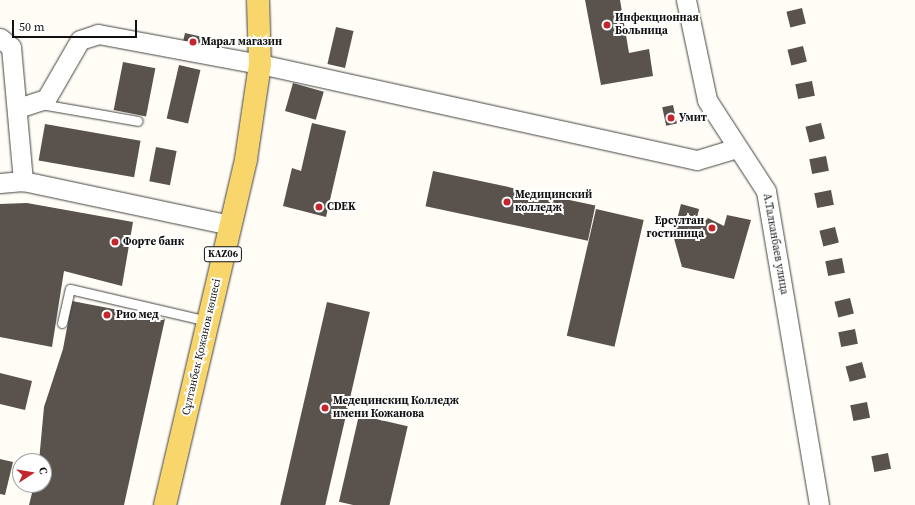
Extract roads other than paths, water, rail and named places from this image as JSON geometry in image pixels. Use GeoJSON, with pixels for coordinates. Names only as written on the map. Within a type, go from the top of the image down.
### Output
{"type":"FeatureCollection","features":[{"type":"Feature","properties":{"kind":"main road","name":"Сұлтанбек Қожанов көшесі"},"geometry":{"type":"LineString","coordinates":[[165,505],[246,159],[260,64],[258,0]]}},
{"type":"Feature","properties":{"kind":"street","name":"А.Талканбаев улица"},"geometry":{"type":"LineString","coordinates":[[686,0],[707,100],[766,191],[819,505]]}},
{"type":"Feature","properties":{"kind":"street"},"geometry":{"type":"LineString","coordinates":[[18,108],[38,103],[46,98],[86,36],[98,34],[260,64],[697,160],[737,148]]}},
{"type":"Feature","properties":{"kind":"street"},"geometry":{"type":"LineString","coordinates":[[0,38],[11,46],[18,108],[23,181]]}},
{"type":"Feature","properties":{"kind":"street"},"geometry":{"type":"LineString","coordinates":[[0,183],[23,181],[230,225]]}},
{"type":"Feature","properties":{"kind":"lane"},"geometry":{"type":"LineString","coordinates":[[38,103],[138,122]]}},
{"type":"Feature","properties":{"kind":"lane"},"geometry":{"type":"LineString","coordinates":[[62,323],[70,289],[208,321]]}},
{"type":"Feature","properties":{"kind":"place","name":"Инфекционная Больница"},"geometry":{"type":"Point","coordinates":[607,25]}},
{"type":"Feature","properties":{"kind":"place","name":"Марал магазин"},"geometry":{"type":"Point","coordinates":[193,42]}},
{"type":"Feature","properties":{"kind":"place","name":"Умит"},"geometry":{"type":"Point","coordinates":[671,118]}},
{"type":"Feature","properties":{"kind":"place","name":"Медицинский колледж"},"geometry":{"type":"Point","coordinates":[507,202]}},
{"type":"Feature","properties":{"kind":"place","name":"CDEK"},"geometry":{"type":"Point","coordinates":[319,207]}},
{"type":"Feature","properties":{"kind":"place","name":"Ерсултан гостиница"},"geometry":{"type":"Point","coordinates":[712,228]}},
{"type":"Feature","properties":{"kind":"place","name":"Форте банк"},"geometry":{"type":"Point","coordinates":[115,242]}},
{"type":"Feature","properties":{"kind":"place","name":"Рио мед"},"geometry":{"type":"Point","coordinates":[107,315]}},
{"type":"Feature","properties":{"kind":"place","name":"Медецинскиц Колледж имени Кожанова"},"geometry":{"type":"Point","coordinates":[325,408]}}]}
